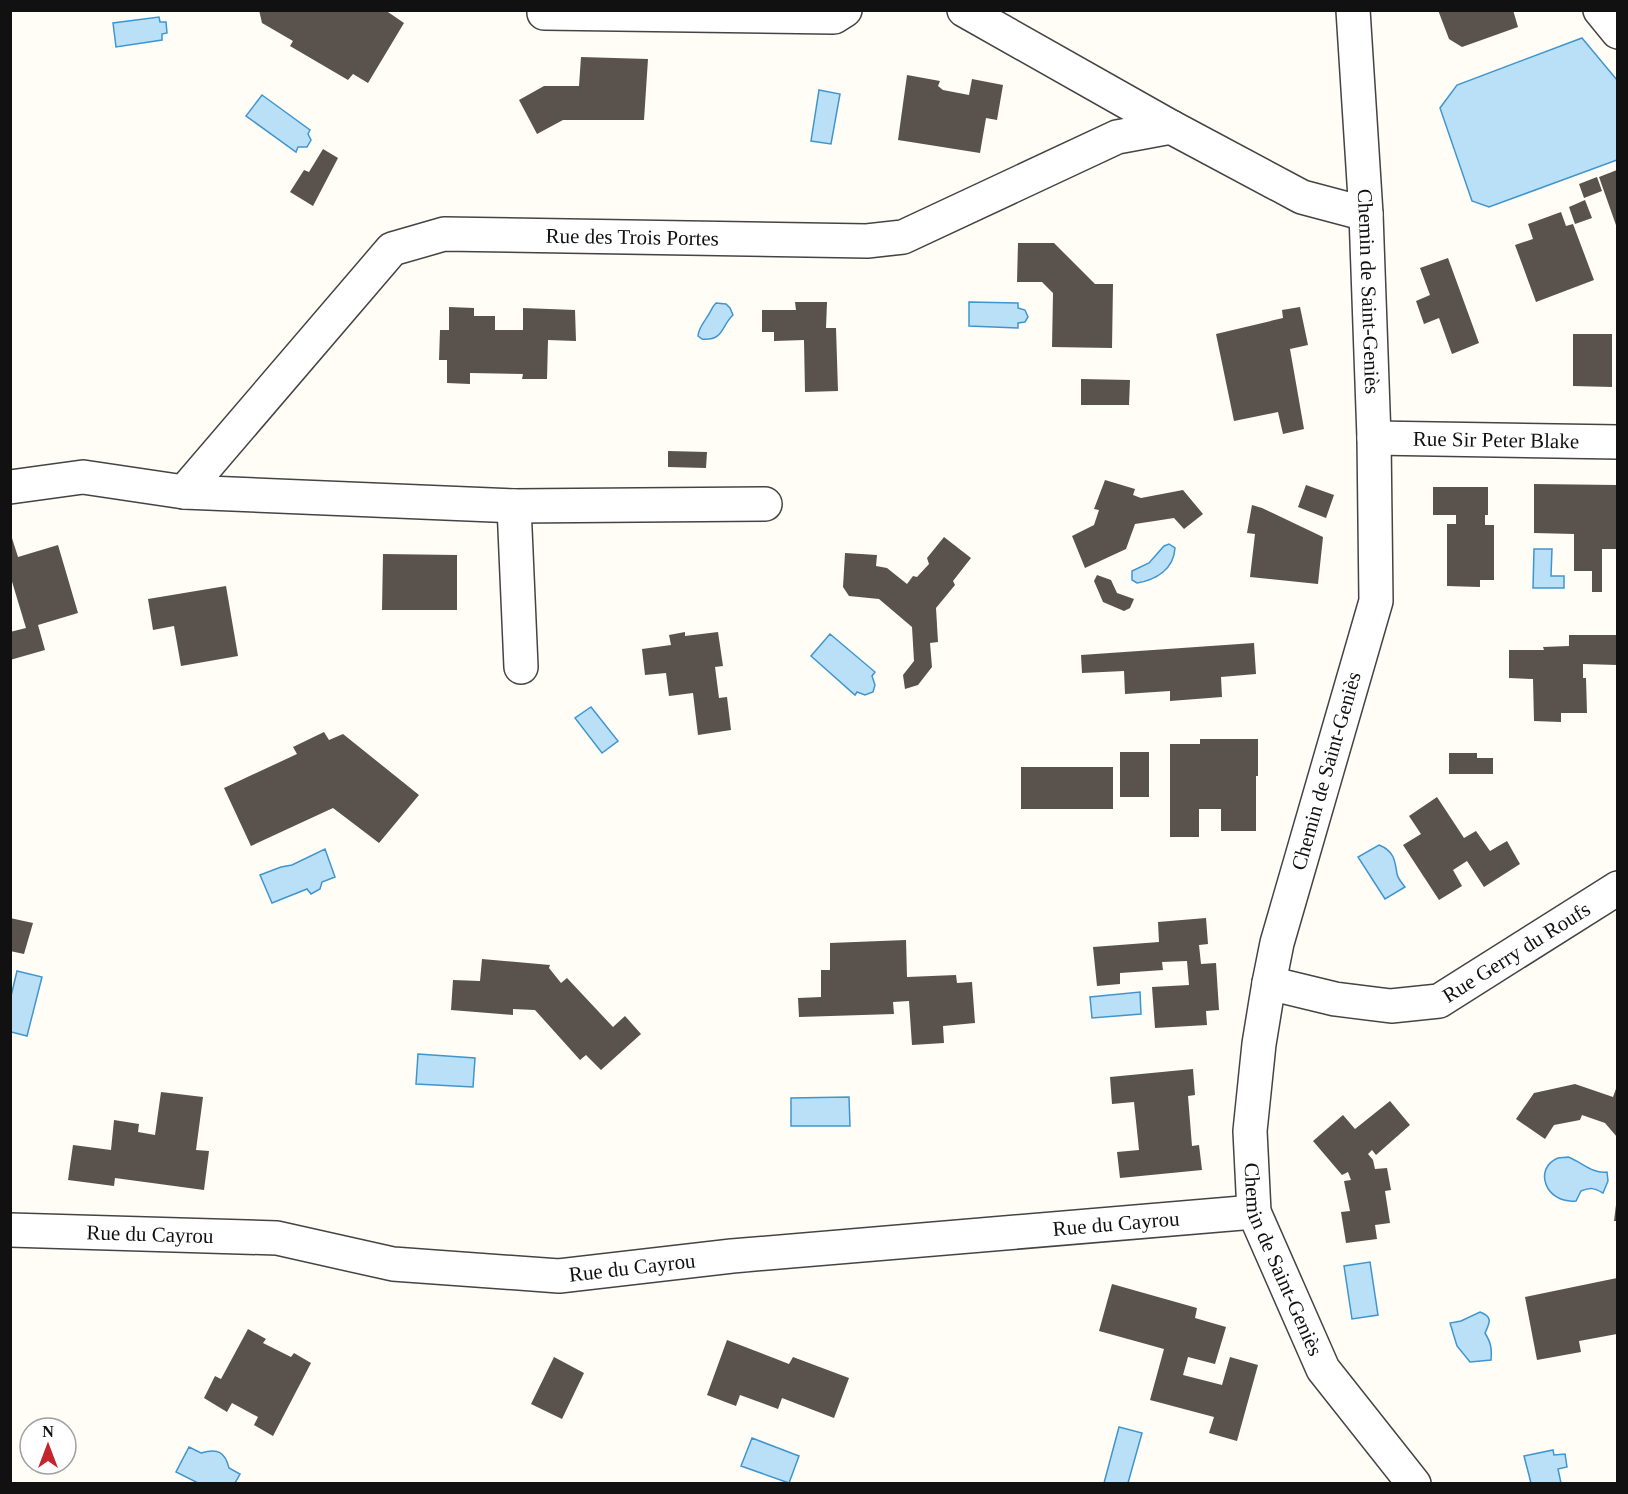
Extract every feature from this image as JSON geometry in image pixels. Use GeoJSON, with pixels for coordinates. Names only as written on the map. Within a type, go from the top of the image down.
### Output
{"type":"FeatureCollection","features":[{"type":"Feature","properties":{"kind":"street"},"geometry":{"type":"LineString","coordinates":[[544,13],[834,17],[845,10]]}},
{"type":"Feature","properties":{"kind":"street"},"geometry":{"type":"LineString","coordinates":[[964,10],[1171,127],[1302,197],[1366,214]]}},
{"type":"Feature","properties":{"kind":"street","name":"Chemin de Saint-Geniès"},"geometry":{"type":"LineString","coordinates":[[1353,10],[1366,214],[1374,438],[1376,601],[1277,943],[1259,1044],[1250,1131],[1254,1212],[1323,1369],[1414,1484]]}},
{"type":"Feature","properties":{"kind":"street"},"geometry":{"type":"LineString","coordinates":[[1600,10],[1617,32]]}},
{"type":"Feature","properties":{"kind":"street","name":"Rue des Trois Portes"},"geometry":{"type":"LineString","coordinates":[[184,492],[392,249],[444,234],[867,242],[903,237],[1117,138],[1171,127]]}},
{"type":"Feature","properties":{"kind":"street","name":"Rue Sir Peter Blake"},"geometry":{"type":"LineString","coordinates":[[1374,438],[1617,442]]}},
{"type":"Feature","properties":{"kind":"street"},"geometry":{"type":"LineString","coordinates":[[10,487],[83,477],[184,492],[514,506],[765,504]]}},
{"type":"Feature","properties":{"kind":"street"},"geometry":{"type":"LineString","coordinates":[[514,506],[521,667]]}},
{"type":"Feature","properties":{"kind":"street","name":"Rue Gerry du Roufs"},"geometry":{"type":"LineString","coordinates":[[1269,983],[1335,999],[1390,1006],[1439,1000],[1617,888]]}},
{"type":"Feature","properties":{"kind":"street","name":"Rue du Cayrou"},"geometry":{"type":"LineString","coordinates":[[10,1230],[277,1238],[393,1264],[559,1276],[732,1257],[1254,1212]]}},
{"type":"Feature","properties":{"kind":"water"},"geometry":{"type":"Polygon","coordinates":[[[159,17],[160,22],[166,22],[167,33],[162,34],[162,40],[116,47],[113,23],[159,17]]]}},
{"type":"Feature","properties":{"kind":"water"},"geometry":{"type":"Polygon","coordinates":[[[1582,38],[1617,80],[1617,160],[1489,207],[1472,201],[1440,108],[1457,85],[1582,38]]]}},
{"type":"Feature","properties":{"kind":"water"},"geometry":{"type":"Polygon","coordinates":[[[819,90],[840,94],[831,144],[811,141],[819,90]]]}},
{"type":"Feature","properties":{"kind":"water"},"geometry":{"type":"Polygon","coordinates":[[[262,95],[310,130],[308,134],[311,140],[307,147],[298,147],[296,152],[246,116],[262,95]]]}},
{"type":"Feature","properties":{"kind":"water"},"geometry":{"type":"Polygon","coordinates":[[[969,302],[1018,303],[1018,308],[1025,310],[1028,317],[1025,322],[1018,323],[1018,328],[969,326],[969,302]]]}},
{"type":"Feature","properties":{"kind":"water"},"geometry":{"type":"Polygon","coordinates":[[[716,303],[726,304],[733,315],[718,335],[714,338],[702,339],[698,336],[699,330],[716,303]]]}},
{"type":"Feature","properties":{"kind":"water"},"geometry":{"type":"Polygon","coordinates":[[[1169,544],[1175,548],[1168,568],[1151,579],[1137,583],[1132,580],[1132,571],[1149,563],[1164,546],[1169,544]]]}},
{"type":"Feature","properties":{"kind":"water"},"geometry":{"type":"Polygon","coordinates":[[[1534,549],[1552,549],[1551,576],[1564,576],[1564,588],[1533,588],[1534,549]]]}},
{"type":"Feature","properties":{"kind":"water"},"geometry":{"type":"Polygon","coordinates":[[[830,634],[875,672],[872,676],[875,685],[873,692],[865,695],[857,692],[855,695],[811,656],[830,634]]]}},
{"type":"Feature","properties":{"kind":"water"},"geometry":{"type":"Polygon","coordinates":[[[591,707],[618,741],[602,753],[575,718],[591,707]]]}},
{"type":"Feature","properties":{"kind":"water"},"geometry":{"type":"Polygon","coordinates":[[[1379,845],[1393,856],[1398,876],[1405,887],[1385,899],[1358,857],[1379,845]]]}},
{"type":"Feature","properties":{"kind":"water"},"geometry":{"type":"Polygon","coordinates":[[[325,849],[335,877],[322,882],[320,889],[311,894],[307,889],[272,903],[260,875],[292,865],[325,849]]]}},
{"type":"Feature","properties":{"kind":"water"},"geometry":{"type":"Polygon","coordinates":[[[17,971],[42,977],[27,1036],[11,1032],[11,996],[17,971]]]}},
{"type":"Feature","properties":{"kind":"water"},"geometry":{"type":"Polygon","coordinates":[[[1140,992],[1141,1014],[1092,1018],[1090,997],[1140,992]]]}},
{"type":"Feature","properties":{"kind":"water"},"geometry":{"type":"Polygon","coordinates":[[[418,1054],[475,1058],[473,1087],[416,1084],[418,1054]]]}},
{"type":"Feature","properties":{"kind":"water"},"geometry":{"type":"Polygon","coordinates":[[[849,1097],[850,1126],[791,1126],[791,1098],[849,1097]]]}},
{"type":"Feature","properties":{"kind":"water"},"geometry":{"type":"Polygon","coordinates":[[[1568,1157],[1592,1169],[1607,1172],[1608,1181],[1603,1193],[1592,1189],[1584,1190],[1581,1191],[1576,1201],[1557,1197],[1550,1191],[1546,1184],[1546,1169],[1558,1158],[1568,1157]]]}},
{"type":"Feature","properties":{"kind":"water"},"geometry":{"type":"Polygon","coordinates":[[[1370,1262],[1378,1315],[1352,1319],[1344,1266],[1370,1262]]]}},
{"type":"Feature","properties":{"kind":"water"},"geometry":{"type":"Polygon","coordinates":[[[1480,1312],[1489,1318],[1485,1333],[1491,1346],[1491,1360],[1470,1362],[1457,1346],[1450,1323],[1461,1321],[1480,1312]]]}},
{"type":"Feature","properties":{"kind":"water"},"geometry":{"type":"Polygon","coordinates":[[[1119,1427],[1142,1433],[1128,1483],[1104,1483],[1119,1427]]]}},
{"type":"Feature","properties":{"kind":"water"},"geometry":{"type":"Polygon","coordinates":[[[752,1438],[799,1456],[789,1483],[741,1466],[752,1438]]]}},
{"type":"Feature","properties":{"kind":"water"},"geometry":{"type":"Polygon","coordinates":[[[189,1447],[201,1453],[216,1451],[223,1455],[229,1468],[240,1474],[235,1483],[198,1483],[176,1472],[189,1447]]]}},
{"type":"Feature","properties":{"kind":"water"},"geometry":{"type":"Polygon","coordinates":[[[1553,1450],[1554,1455],[1565,1454],[1567,1467],[1558,1469],[1561,1483],[1531,1483],[1524,1456],[1553,1450]]]}},
{"type":"Feature","properties":{"kind":"building"},"geometry":{"type":"Polygon","coordinates":[[[259,10],[385,10],[404,23],[368,83],[353,74],[348,80],[290,46],[293,41],[262,23],[259,10]]]}},
{"type":"Feature","properties":{"kind":"building"},"geometry":{"type":"Polygon","coordinates":[[[1438,10],[1513,10],[1518,27],[1462,47],[1449,39],[1438,10]]]}},
{"type":"Feature","properties":{"kind":"building"},"geometry":{"type":"Polygon","coordinates":[[[581,57],[648,59],[644,120],[563,120],[537,134],[519,100],[544,86],[579,86],[581,57]]]}},
{"type":"Feature","properties":{"kind":"building"},"geometry":{"type":"Polygon","coordinates":[[[907,75],[940,81],[938,86],[943,90],[969,95],[972,79],[1003,85],[997,120],[986,118],[980,153],[898,140],[907,75]]]}},
{"type":"Feature","properties":{"kind":"building"},"geometry":{"type":"Polygon","coordinates":[[[323,149],[338,158],[313,206],[290,192],[304,170],[309,172],[323,149]]]}},
{"type":"Feature","properties":{"kind":"building"},"geometry":{"type":"Polygon","coordinates":[[[1617,170],[1617,228],[1599,177],[1617,170]]]}},
{"type":"Feature","properties":{"kind":"building"},"geometry":{"type":"Polygon","coordinates":[[[1597,177],[1602,191],[1584,198],[1579,184],[1597,177]]]}},
{"type":"Feature","properties":{"kind":"building"},"geometry":{"type":"Polygon","coordinates":[[[1585,200],[1592,218],[1575,224],[1569,207],[1585,200]]]}},
{"type":"Feature","properties":{"kind":"building"},"geometry":{"type":"Polygon","coordinates":[[[1561,212],[1566,226],[1573,224],[1594,280],[1536,302],[1515,245],[1533,239],[1528,224],[1561,212]]]}},
{"type":"Feature","properties":{"kind":"building"},"geometry":{"type":"Polygon","coordinates":[[[1018,243],[1054,243],[1095,284],[1113,284],[1112,348],[1052,347],[1053,293],[1042,282],[1017,282],[1018,243]]]}},
{"type":"Feature","properties":{"kind":"building"},"geometry":{"type":"Polygon","coordinates":[[[1448,258],[1479,343],[1452,354],[1439,318],[1424,324],[1416,301],[1430,295],[1420,268],[1448,258]]]}},
{"type":"Feature","properties":{"kind":"building"},"geometry":{"type":"Polygon","coordinates":[[[795,302],[827,302],[826,328],[836,328],[838,391],[805,392],[804,340],[774,341],[774,332],[762,332],[762,310],[796,310],[795,302]]]}},
{"type":"Feature","properties":{"kind":"building"},"geometry":{"type":"Polygon","coordinates":[[[449,307],[474,308],[474,316],[495,316],[495,330],[523,330],[523,308],[575,310],[576,341],[548,340],[547,379],[522,379],[523,374],[470,373],[470,384],[447,383],[447,360],[439,360],[440,330],[449,330],[449,307]]]}},
{"type":"Feature","properties":{"kind":"building"},"geometry":{"type":"Polygon","coordinates":[[[1300,307],[1308,345],[1290,349],[1304,429],[1283,434],[1278,412],[1234,421],[1216,334],[1283,318],[1282,310],[1300,307]]]}},
{"type":"Feature","properties":{"kind":"building"},"geometry":{"type":"Polygon","coordinates":[[[1573,334],[1612,334],[1612,387],[1573,386],[1573,334]]]}},
{"type":"Feature","properties":{"kind":"building"},"geometry":{"type":"Polygon","coordinates":[[[1081,379],[1130,380],[1129,405],[1081,405],[1081,379]]]}},
{"type":"Feature","properties":{"kind":"building"},"geometry":{"type":"Polygon","coordinates":[[[668,451],[707,452],[706,468],[668,467],[668,451]]]}},
{"type":"Feature","properties":{"kind":"building"},"geometry":{"type":"Polygon","coordinates":[[[1105,480],[1135,489],[1133,495],[1141,498],[1183,490],[1203,514],[1184,529],[1174,518],[1135,524],[1126,549],[1085,568],[1072,536],[1094,525],[1099,510],[1094,509],[1105,480]]]}},
{"type":"Feature","properties":{"kind":"building"},"geometry":{"type":"Polygon","coordinates":[[[1534,484],[1617,485],[1617,549],[1602,549],[1602,592],[1592,592],[1592,571],[1574,571],[1574,534],[1534,533],[1534,484]]]}},
{"type":"Feature","properties":{"kind":"building"},"geometry":{"type":"Polygon","coordinates":[[[1306,485],[1334,495],[1326,518],[1298,507],[1306,485]]]}},
{"type":"Feature","properties":{"kind":"building"},"geometry":{"type":"Polygon","coordinates":[[[1433,487],[1488,487],[1488,515],[1485,515],[1485,525],[1494,525],[1494,580],[1480,580],[1480,587],[1447,586],[1447,524],[1456,524],[1456,515],[1433,515],[1433,487]]]}},
{"type":"Feature","properties":{"kind":"building"},"geometry":{"type":"Polygon","coordinates":[[[1252,505],[1323,537],[1318,584],[1250,577],[1255,534],[1247,533],[1252,505]]]}},
{"type":"Feature","properties":{"kind":"building"},"geometry":{"type":"Polygon","coordinates":[[[11,535],[18,557],[58,545],[78,613],[38,625],[45,650],[10,660],[10,632],[26,628],[10,575],[11,535]]]}},
{"type":"Feature","properties":{"kind":"building"},"geometry":{"type":"Polygon","coordinates":[[[944,537],[971,558],[953,581],[955,585],[936,608],[938,642],[930,643],[932,667],[918,685],[905,689],[903,675],[914,661],[912,627],[879,599],[849,596],[843,587],[845,553],[877,555],[876,566],[887,568],[907,584],[913,576],[917,577],[929,564],[927,558],[944,537]]]}},
{"type":"Feature","properties":{"kind":"building"},"geometry":{"type":"Polygon","coordinates":[[[383,554],[457,555],[457,610],[382,610],[383,554]]]}},
{"type":"Feature","properties":{"kind":"building"},"geometry":{"type":"Polygon","coordinates":[[[1097,575],[1111,580],[1117,593],[1134,599],[1130,608],[1124,611],[1103,602],[1094,581],[1097,575]]]}},
{"type":"Feature","properties":{"kind":"building"},"geometry":{"type":"Polygon","coordinates":[[[226,586],[238,656],[181,666],[174,626],[153,630],[148,599],[226,586]]]}},
{"type":"Feature","properties":{"kind":"building"},"geometry":{"type":"Polygon","coordinates":[[[685,632],[685,636],[718,632],[723,666],[715,667],[719,698],[727,697],[731,730],[698,735],[693,693],[669,696],[666,673],[645,675],[642,649],[671,645],[669,635],[685,632]]]}},
{"type":"Feature","properties":{"kind":"building"},"geometry":{"type":"Polygon","coordinates":[[[1569,635],[1617,635],[1617,665],[1583,664],[1583,678],[1586,678],[1587,713],[1561,713],[1561,722],[1534,721],[1533,679],[1509,678],[1509,650],[1544,650],[1543,647],[1569,646],[1569,635]]]}},
{"type":"Feature","properties":{"kind":"building"},"geometry":{"type":"Polygon","coordinates":[[[1254,643],[1256,674],[1221,677],[1222,697],[1170,701],[1170,691],[1125,694],[1124,671],[1082,673],[1081,655],[1254,643]]]}},
{"type":"Feature","properties":{"kind":"building"},"geometry":{"type":"Polygon","coordinates":[[[324,732],[329,740],[343,734],[419,795],[379,843],[333,808],[251,846],[224,788],[297,754],[293,747],[324,732]]]}},
{"type":"Feature","properties":{"kind":"building"},"geometry":{"type":"Polygon","coordinates":[[[1200,739],[1258,739],[1256,831],[1221,831],[1221,809],[1199,809],[1199,837],[1170,837],[1170,744],[1200,744],[1200,739]]]}},
{"type":"Feature","properties":{"kind":"building"},"geometry":{"type":"Polygon","coordinates":[[[1120,752],[1149,752],[1149,797],[1120,797],[1120,752]]]}},
{"type":"Feature","properties":{"kind":"building"},"geometry":{"type":"Polygon","coordinates":[[[1449,753],[1477,753],[1477,758],[1493,758],[1493,774],[1449,774],[1449,753]]]}},
{"type":"Feature","properties":{"kind":"building"},"geometry":{"type":"Polygon","coordinates":[[[1021,767],[1113,767],[1113,809],[1021,809],[1021,767]]]}},
{"type":"Feature","properties":{"kind":"building"},"geometry":{"type":"Polygon","coordinates":[[[1437,797],[1464,838],[1476,831],[1490,851],[1507,841],[1520,864],[1484,887],[1467,861],[1453,870],[1462,886],[1439,900],[1403,845],[1421,834],[1409,816],[1437,797]]]}},
{"type":"Feature","properties":{"kind":"building"},"geometry":{"type":"Polygon","coordinates":[[[10,918],[33,923],[24,954],[10,951],[10,918]]]}},
{"type":"Feature","properties":{"kind":"building"},"geometry":{"type":"Polygon","coordinates":[[[1206,918],[1208,944],[1199,945],[1201,964],[1216,963],[1219,1010],[1206,1011],[1207,1025],[1155,1028],[1152,987],[1189,985],[1187,961],[1162,962],[1163,970],[1120,973],[1120,984],[1097,986],[1093,947],[1159,942],[1158,922],[1206,918]]]}},
{"type":"Feature","properties":{"kind":"building"},"geometry":{"type":"Polygon","coordinates":[[[906,940],[907,977],[956,975],[957,983],[972,982],[975,1023],[943,1026],[944,1043],[912,1045],[909,1001],[893,1002],[894,1014],[799,1017],[798,998],[821,997],[821,970],[830,970],[830,943],[906,940]]]}},
{"type":"Feature","properties":{"kind":"building"},"geometry":{"type":"Polygon","coordinates":[[[482,959],[550,965],[549,968],[561,983],[567,978],[613,1027],[625,1016],[641,1034],[601,1070],[586,1055],[580,1060],[535,1010],[513,1009],[513,1015],[451,1010],[453,980],[480,981],[482,959]]]}},
{"type":"Feature","properties":{"kind":"building"},"geometry":{"type":"Polygon","coordinates":[[[1193,1069],[1195,1095],[1188,1096],[1192,1146],[1199,1145],[1202,1170],[1120,1178],[1117,1152],[1139,1150],[1134,1102],[1112,1104],[1110,1077],[1193,1069]]]}},
{"type":"Feature","properties":{"kind":"building"},"geometry":{"type":"Polygon","coordinates":[[[1575,1084],[1613,1097],[1617,1086],[1617,1137],[1605,1123],[1582,1115],[1580,1120],[1554,1125],[1545,1139],[1516,1119],[1534,1093],[1575,1084]]]}},
{"type":"Feature","properties":{"kind":"building"},"geometry":{"type":"Polygon","coordinates":[[[161,1092],[203,1097],[196,1150],[209,1151],[204,1190],[115,1178],[114,1186],[68,1180],[73,1145],[111,1150],[114,1120],[139,1124],[138,1132],[155,1135],[161,1092]]]}},
{"type":"Feature","properties":{"kind":"building"},"geometry":{"type":"Polygon","coordinates":[[[1390,1101],[1410,1125],[1376,1155],[1372,1150],[1368,1154],[1373,1160],[1375,1169],[1387,1168],[1391,1190],[1385,1191],[1390,1223],[1375,1225],[1377,1239],[1346,1243],[1341,1212],[1350,1211],[1344,1181],[1351,1180],[1348,1172],[1342,1175],[1313,1141],[1343,1115],[1355,1129],[1390,1101]]]}},
{"type":"Feature","properties":{"kind":"building"},"geometry":{"type":"Polygon","coordinates":[[[1616,1205],[1617,1221],[1614,1221],[1616,1205]]]}},
{"type":"Feature","properties":{"kind":"building"},"geometry":{"type":"Polygon","coordinates":[[[1617,1278],[1617,1334],[1579,1341],[1581,1352],[1537,1360],[1525,1297],[1617,1278]]]}},
{"type":"Feature","properties":{"kind":"building"},"geometry":{"type":"Polygon","coordinates":[[[1112,1284],[1197,1308],[1195,1318],[1226,1327],[1215,1364],[1188,1357],[1183,1375],[1222,1385],[1230,1357],[1258,1365],[1237,1441],[1209,1433],[1214,1417],[1150,1400],[1164,1349],[1099,1331],[1112,1284]]]}},
{"type":"Feature","properties":{"kind":"building"},"geometry":{"type":"Polygon","coordinates":[[[248,1329],[266,1339],[263,1343],[291,1357],[294,1353],[311,1363],[273,1436],[254,1425],[258,1417],[232,1403],[227,1412],[204,1398],[215,1376],[221,1379],[248,1329]]]}},
{"type":"Feature","properties":{"kind":"building"},"geometry":{"type":"Polygon","coordinates":[[[727,1340],[789,1364],[793,1357],[849,1378],[834,1418],[782,1398],[778,1409],[740,1395],[736,1406],[707,1395],[727,1340]]]}},
{"type":"Feature","properties":{"kind":"building"},"geometry":{"type":"Polygon","coordinates":[[[554,1357],[584,1373],[562,1419],[531,1404],[554,1357]]]}}]}
